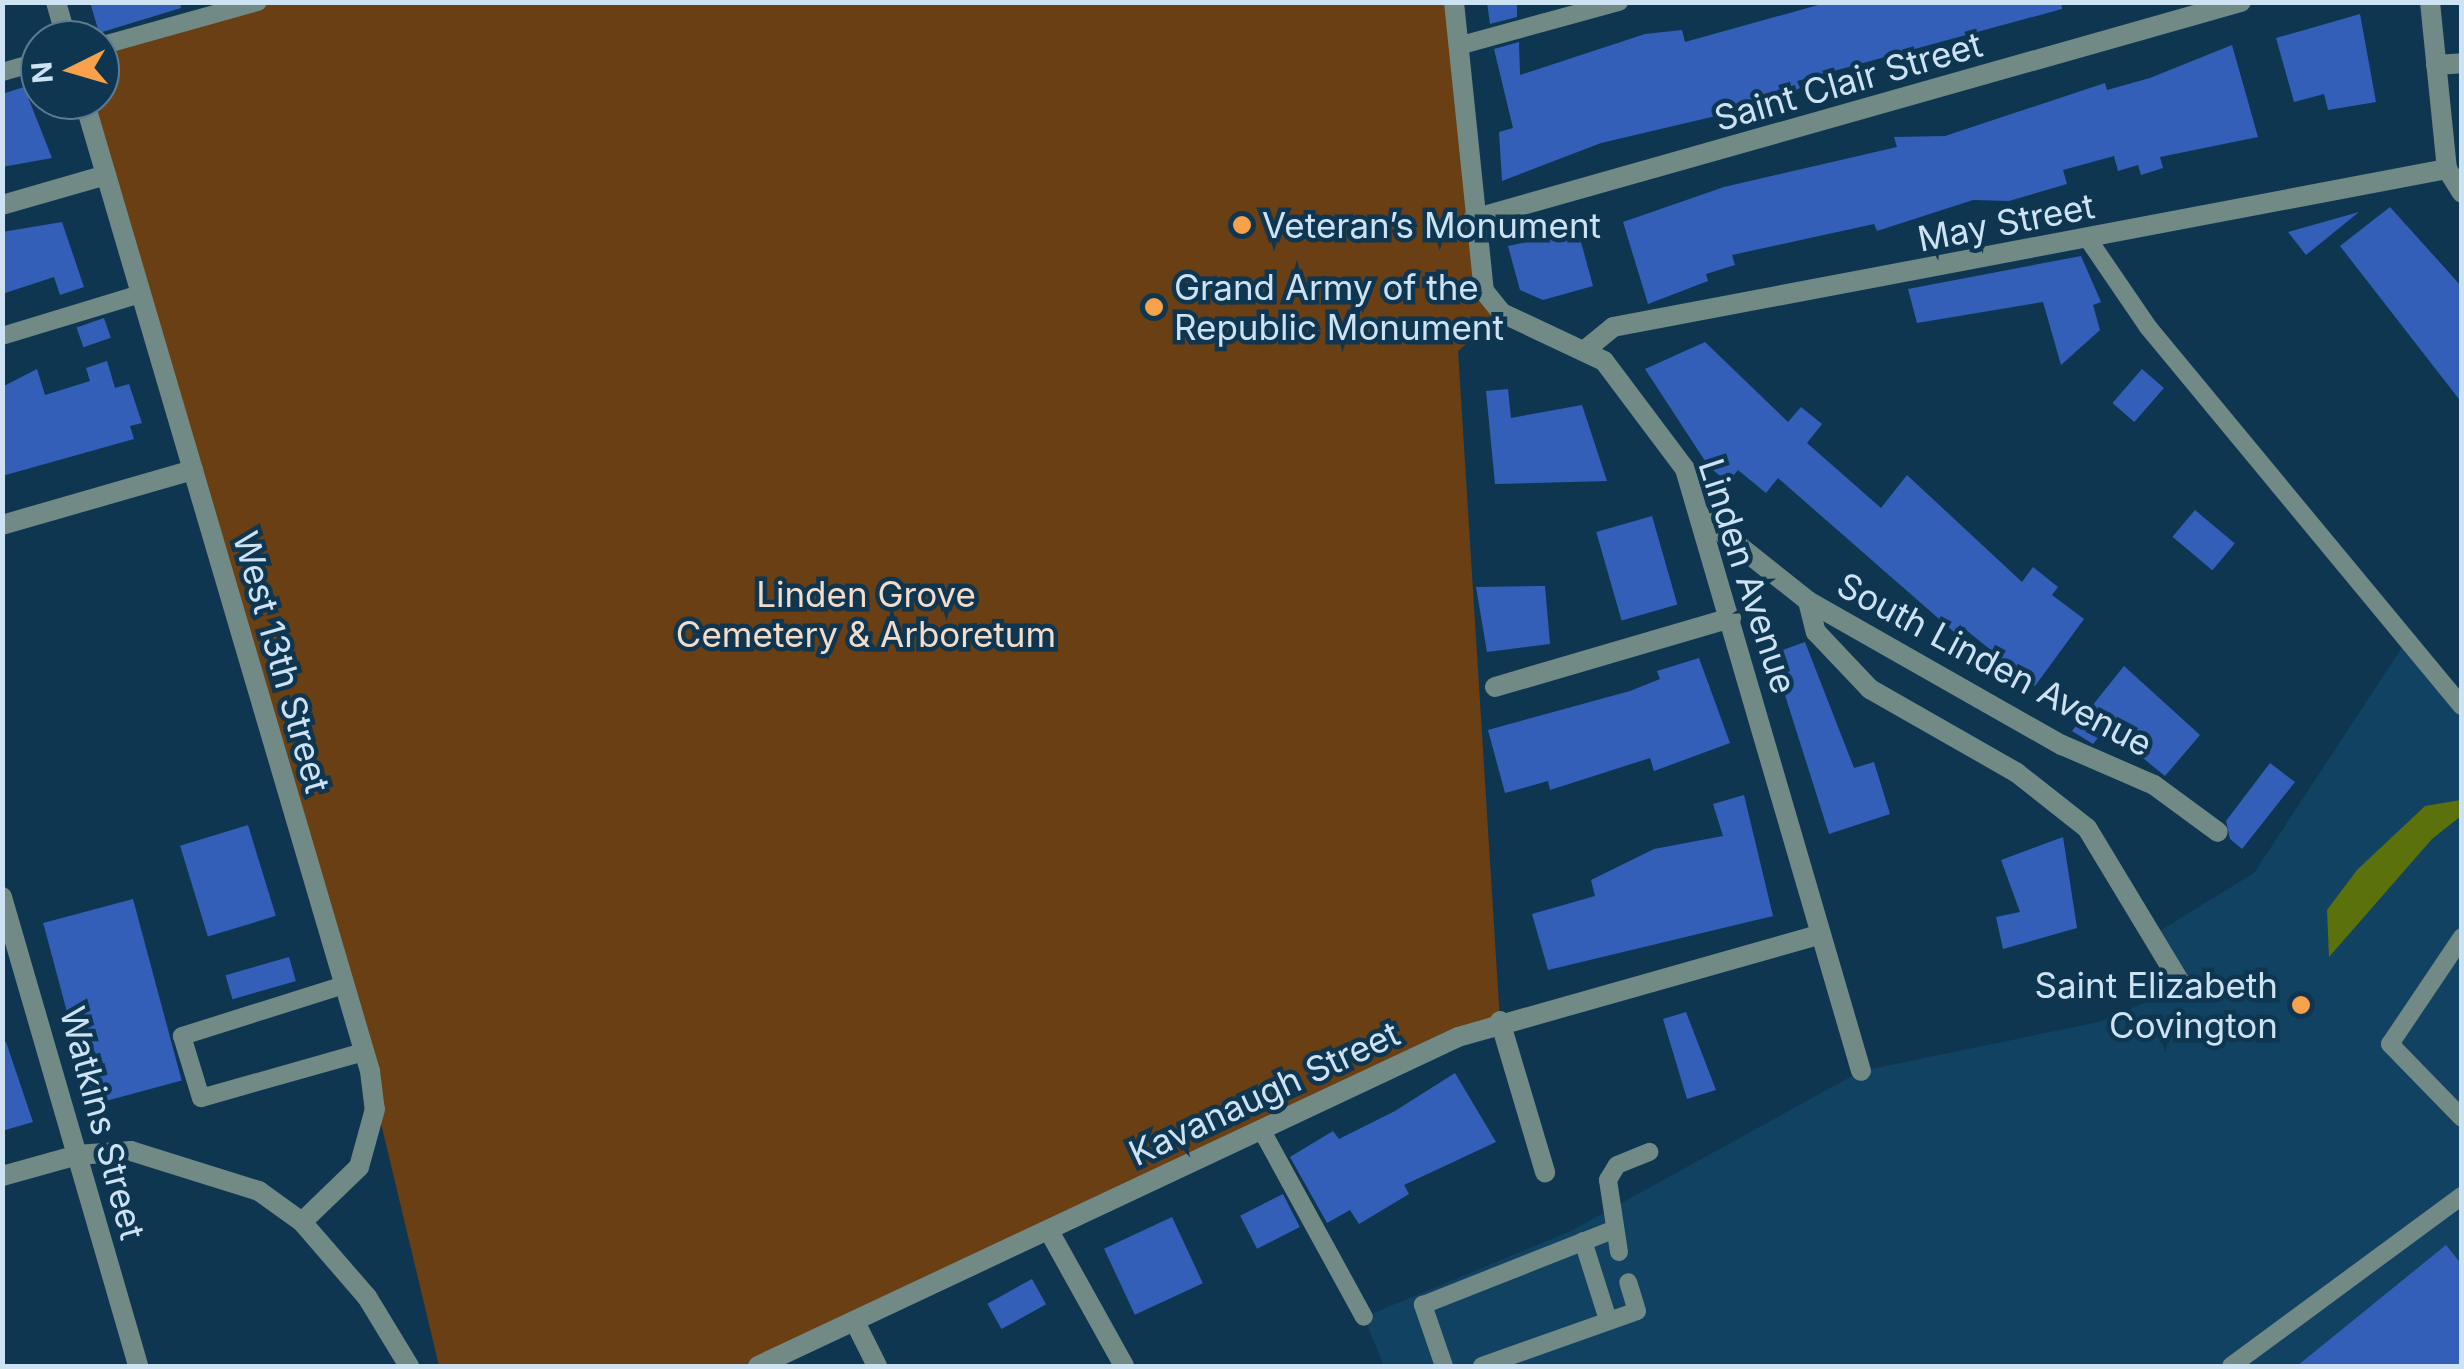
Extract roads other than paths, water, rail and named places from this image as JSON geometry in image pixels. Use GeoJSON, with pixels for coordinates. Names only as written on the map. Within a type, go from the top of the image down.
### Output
{"type":"FeatureCollection","features":[{"type":"Feature","properties":{"kind":"street","name":"Linden Avenue"},"geometry":{"type":"LineString","coordinates":[[1454,2],[1473,219],[1484,291],[1502,313],[1604,362],[1685,469],[1732,618],[1819,936],[1861,1071]]}},
{"type":"Feature","properties":{"kind":"street","name":"Saint Clair Street"},"geometry":{"type":"LineString","coordinates":[[1473,219],[2240,2]]}},
{"type":"Feature","properties":{"kind":"street"},"geometry":{"type":"LineString","coordinates":[[2430,2],[2447,169],[2462,194]]}},
{"type":"Feature","properties":{"kind":"street"},"geometry":{"type":"LineString","coordinates":[[2436,66],[2462,63]]}},
{"type":"Feature","properties":{"kind":"street","name":"West 13th Street"},"geometry":{"type":"LineString","coordinates":[[90,120],[364,1052],[375,1110],[369,1141],[359,1166],[302,1222]]}},
{"type":"Feature","properties":{"kind":"street","name":"May Street"},"geometry":{"type":"LineString","coordinates":[[1585,350],[1613,327],[2447,169]]}},
{"type":"Feature","properties":{"kind":"street"},"geometry":{"type":"LineString","coordinates":[[2,205],[106,175]]}},
{"type":"Feature","properties":{"kind":"street"},"geometry":{"type":"LineString","coordinates":[[2,526],[193,470]]}},
{"type":"Feature","properties":{"kind":"street","name":"South Linden Avenue"},"geometry":{"type":"LineString","coordinates":[[1698,514],[1808,601],[2062,745],[2154,785],[2218,832]]}},
{"type":"Feature","properties":{"kind":"street"},"geometry":{"type":"LineString","coordinates":[[1808,601],[1816,632],[1870,689],[2017,773],[2086,828],[2183,987]]}},
{"type":"Feature","properties":{"kind":"street"},"geometry":{"type":"LineString","coordinates":[[1495,687],[1732,618]]}},
{"type":"Feature","properties":{"kind":"street","name":"Watkins Street"},"geometry":{"type":"LineString","coordinates":[[2,897],[138,1366]]}},
{"type":"Feature","properties":{"kind":"street","name":"Kavanaugh Street"},"geometry":{"type":"LineString","coordinates":[[758,1366],[1500,1021],[1819,936]]}},
{"type":"Feature","properties":{"kind":"street"},"geometry":{"type":"LineString","coordinates":[[1500,1021],[1545,1172]]}},
{"type":"Feature","properties":{"kind":"street"},"geometry":{"type":"LineString","coordinates":[[2,1176],[78,1155],[164,1156],[259,1191],[302,1222],[366,1297],[409,1366]]}},
{"type":"Feature","properties":{"kind":"street"},"geometry":{"type":"LineString","coordinates":[[1049,1231],[1124,1366]]}},
{"type":"Feature","properties":{"kind":"street"},"geometry":{"type":"LineString","coordinates":[[855,1322],[877,1366]]}},
{"type":"Feature","properties":{"kind":"lane"},"geometry":{"type":"LineString","coordinates":[[120,40],[258,2]]}},
{"type":"Feature","properties":{"kind":"lane"},"geometry":{"type":"LineString","coordinates":[[1458,46],[1619,2]]}},
{"type":"Feature","properties":{"kind":"lane"},"geometry":{"type":"LineString","coordinates":[[2088,239],[2148,327],[2462,706]]}},
{"type":"Feature","properties":{"kind":"lane"},"geometry":{"type":"LineString","coordinates":[[2,336],[140,294]]}},
{"type":"Feature","properties":{"kind":"lane"},"geometry":{"type":"LineString","coordinates":[[2462,937],[2390,1044],[2462,1118]]}},
{"type":"Feature","properties":{"kind":"lane"},"geometry":{"type":"LineString","coordinates":[[344,985],[182,1036],[201,1098],[364,1052]]}},
{"type":"Feature","properties":{"kind":"lane"},"geometry":{"type":"LineString","coordinates":[[1261,1129],[1364,1318]]}},
{"type":"Feature","properties":{"kind":"lane"},"geometry":{"type":"LineString","coordinates":[[1619,1252],[1612,1230],[1608,1180],[1618,1164],[1650,1152]]}},
{"type":"Feature","properties":{"kind":"lane"},"geometry":{"type":"LineString","coordinates":[[2232,1366],[2462,1196]]}},
{"type":"Feature","properties":{"kind":"lane"},"geometry":{"type":"LineString","coordinates":[[1444,1366],[1422,1304],[1612,1230]]}},
{"type":"Feature","properties":{"kind":"lane"},"geometry":{"type":"LineString","coordinates":[[1583,1241],[1608,1320]]}},
{"type":"Feature","properties":{"kind":"lane"},"geometry":{"type":"LineString","coordinates":[[1482,1366],[1637,1311],[1628,1282]]}},
{"type":"Feature","properties":{"kind":"place","name":"Veteran’s Monument"},"geometry":{"type":"Point","coordinates":[1242,225]}},
{"type":"Feature","properties":{"kind":"place","name":"Grand Army of the Republic Monument"},"geometry":{"type":"Point","coordinates":[1154,307]}},
{"type":"Feature","properties":{"kind":"place","name":"Saint Elizabeth Covington"},"geometry":{"type":"Point","coordinates":[2301,1005]}},
{"type":"Feature","properties":{"kind":"park label","name":"Linden Grove Cemetery & Arboretum"},"geometry":{"type":"Point","coordinates":[866,614]}}]}
